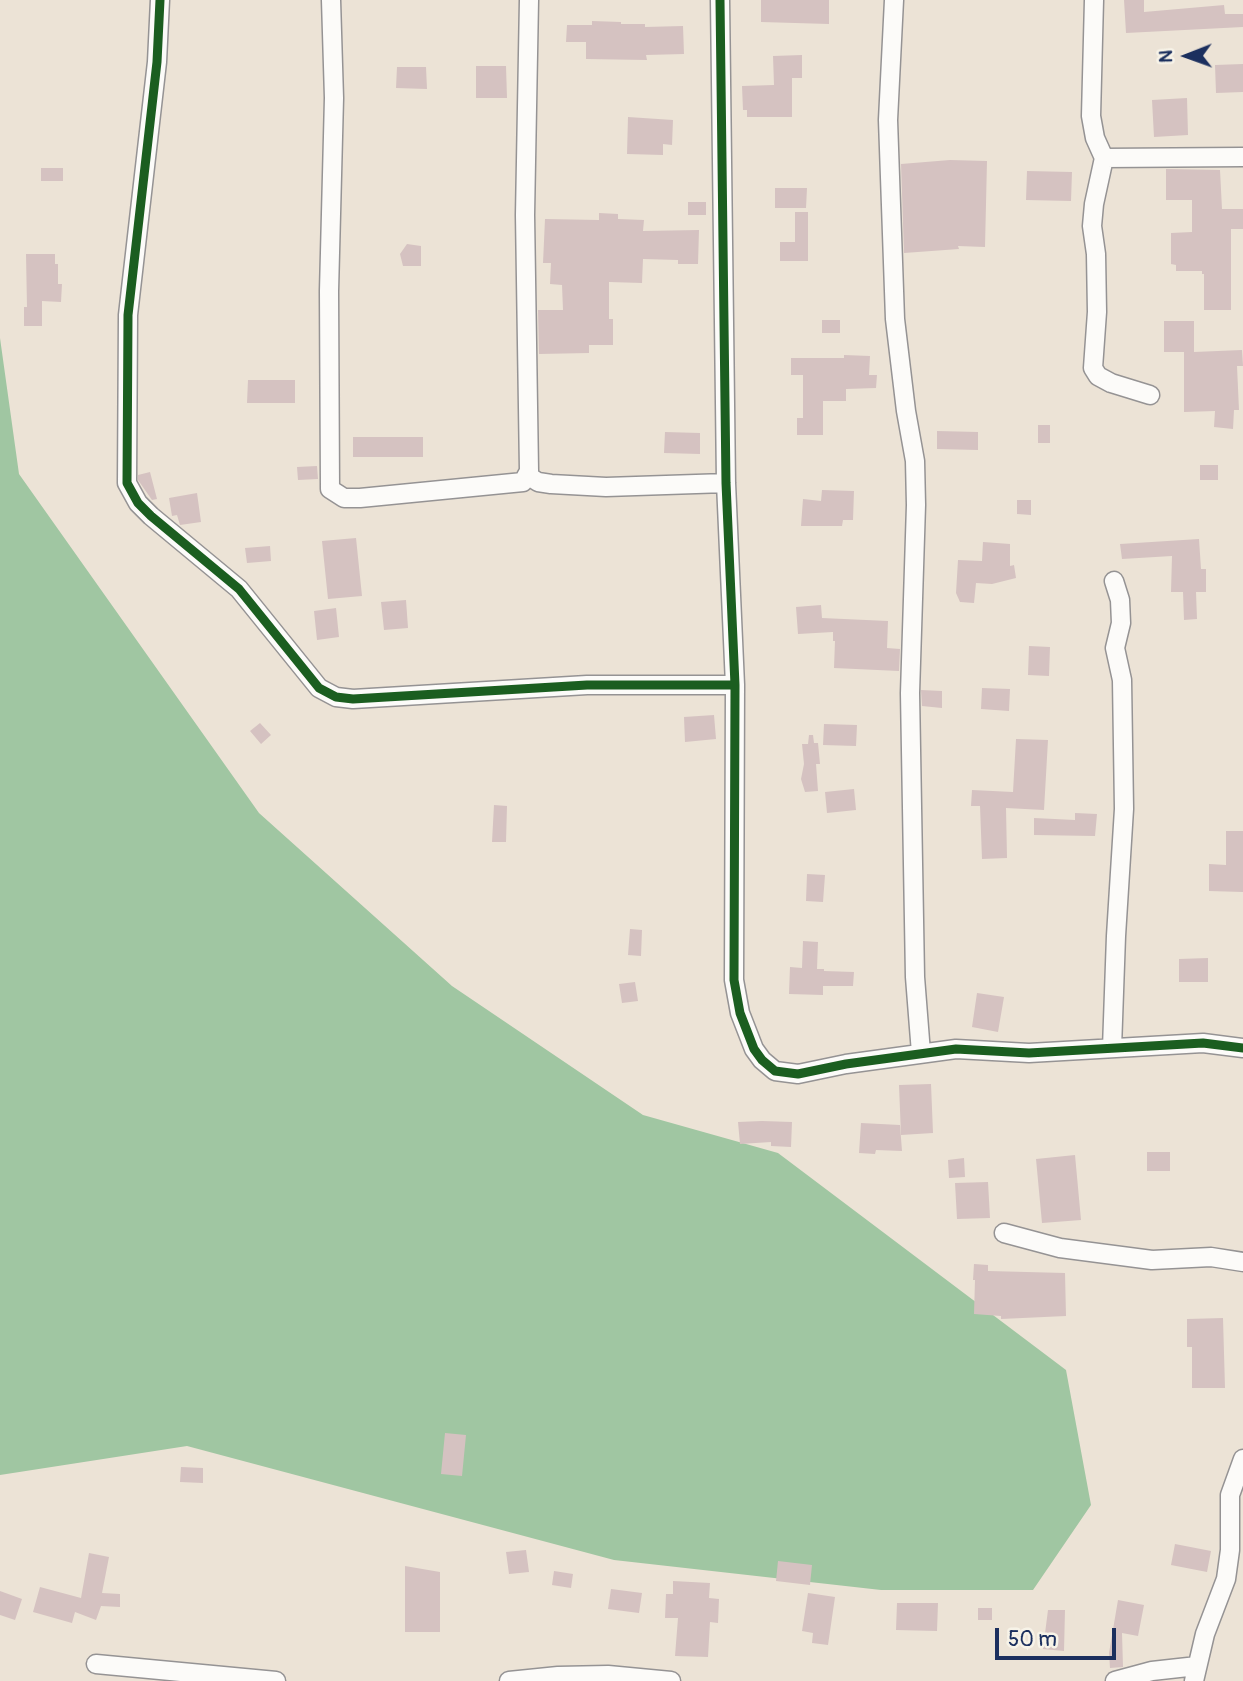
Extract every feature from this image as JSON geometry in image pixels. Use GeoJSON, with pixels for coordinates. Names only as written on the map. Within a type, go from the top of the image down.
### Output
{"type":"FeatureCollection","features":[{"type":"Feature","properties":{"kind":"street"},"geometry":{"type":"LineString","coordinates":[[160,0],[156,62],[128,315],[127,483],[138,503],[239,589],[319,688],[336,697],[353,699],[587,685],[735,685]]}},
{"type":"Feature","properties":{"kind":"street"},"geometry":{"type":"LineString","coordinates":[[331,0],[334,98],[329,291],[330,489],[344,498],[523,482],[529,471],[525,215],[529,0]]}},
{"type":"Feature","properties":{"kind":"street"},"geometry":{"type":"LineString","coordinates":[[720,0],[726,483],[735,685],[734,980],[740,1013],[754,1049],[775,1071],[798,1074],[846,1064],[956,1049],[1028,1053],[1203,1043],[1243,1048]]}},
{"type":"Feature","properties":{"kind":"street"},"geometry":{"type":"LineString","coordinates":[[894,0],[888,120],[895,319],[915,461],[910,692],[915,977],[921,1053]]}},
{"type":"Feature","properties":{"kind":"street"},"geometry":{"type":"LineString","coordinates":[[1094,0],[1091,116],[1095,138],[1104,158],[1092,226],[1096,254],[1097,312],[1093,368],[1098,376],[1111,383],[1150,395]]}},
{"type":"Feature","properties":{"kind":"street"},"geometry":{"type":"LineString","coordinates":[[1104,158],[1243,157]]}},
{"type":"Feature","properties":{"kind":"street"},"geometry":{"type":"LineString","coordinates":[[527,475],[538,482],[551,484],[606,487],[726,483]]}},
{"type":"Feature","properties":{"kind":"street"},"geometry":{"type":"LineString","coordinates":[[1112,1048],[1124,809],[1122,680],[1115,648],[1121,623],[1120,600],[1114,581]]}},
{"type":"Feature","properties":{"kind":"street"},"geometry":{"type":"LineString","coordinates":[[1004,1233],[1060,1248],[1152,1260],[1212,1257],[1243,1262]]}},
{"type":"Feature","properties":{"kind":"street"},"geometry":{"type":"LineString","coordinates":[[1115,1681],[1152,1671],[1195,1673],[1205,1634],[1224,1590],[1230,1550],[1230,1495],[1243,1459]]}},
{"type":"Feature","properties":{"kind":"street"},"geometry":{"type":"LineString","coordinates":[[96,1664],[276,1681]]}},
{"type":"Feature","properties":{"kind":"street"},"geometry":{"type":"LineString","coordinates":[[509,1681],[608,1675],[671,1681]]}},
{"type":"Feature","properties":{"kind":"green space"},"geometry":{"type":"Polygon","coordinates":[[[0,338],[19,474],[259,813],[452,986],[643,1115],[778,1153],[1066,1370],[1091,1505],[1033,1590],[881,1590],[614,1560],[187,1446],[0,1475],[0,338]]]}},
{"type":"Feature","properties":{"kind":"building"},"geometry":{"type":"Polygon","coordinates":[[[761,0],[829,0],[829,24],[761,22],[761,0]]]}},
{"type":"Feature","properties":{"kind":"building"},"geometry":{"type":"Polygon","coordinates":[[[1124,0],[1144,0],[1144,12],[1224,5],[1225,14],[1243,14],[1243,27],[1126,33],[1124,0]]]}},
{"type":"Feature","properties":{"kind":"building"},"geometry":{"type":"Polygon","coordinates":[[[592,21],[645,24],[645,27],[683,26],[684,54],[646,55],[647,60],[586,59],[586,42],[566,42],[567,25],[592,25],[592,21]]]}},
{"type":"Feature","properties":{"kind":"building"},"geometry":{"type":"Polygon","coordinates":[[[802,55],[802,78],[792,78],[792,117],[747,117],[747,110],[743,110],[742,86],[774,85],[773,56],[802,55]]]}},
{"type":"Feature","properties":{"kind":"building"},"geometry":{"type":"Polygon","coordinates":[[[1243,64],[1243,92],[1216,93],[1215,65],[1243,64]]]}},
{"type":"Feature","properties":{"kind":"building"},"geometry":{"type":"Polygon","coordinates":[[[476,66],[506,66],[507,98],[476,98],[476,66]]]}},
{"type":"Feature","properties":{"kind":"building"},"geometry":{"type":"Polygon","coordinates":[[[397,67],[426,67],[427,89],[396,88],[397,67]]]}},
{"type":"Feature","properties":{"kind":"building"},"geometry":{"type":"Polygon","coordinates":[[[1187,98],[1188,135],[1154,137],[1152,100],[1187,98]]]}},
{"type":"Feature","properties":{"kind":"building"},"geometry":{"type":"Polygon","coordinates":[[[628,117],[673,120],[672,145],[663,144],[663,155],[627,154],[628,117]]]}},
{"type":"Feature","properties":{"kind":"building"},"geometry":{"type":"Polygon","coordinates":[[[950,160],[987,161],[985,247],[958,246],[959,249],[904,253],[901,164],[950,160]]]}},
{"type":"Feature","properties":{"kind":"building"},"geometry":{"type":"Polygon","coordinates":[[[41,168],[63,168],[63,181],[41,181],[41,168]]]}},
{"type":"Feature","properties":{"kind":"building"},"geometry":{"type":"Polygon","coordinates":[[[1166,169],[1220,170],[1222,209],[1243,209],[1243,229],[1231,229],[1231,310],[1204,310],[1202,271],[1176,271],[1176,265],[1171,264],[1171,233],[1192,232],[1192,200],[1166,200],[1166,169]]]}},
{"type":"Feature","properties":{"kind":"building"},"geometry":{"type":"Polygon","coordinates":[[[1027,171],[1072,172],[1071,201],[1026,200],[1027,171]]]}},
{"type":"Feature","properties":{"kind":"building"},"geometry":{"type":"Polygon","coordinates":[[[775,188],[807,188],[806,208],[775,208],[775,188]]]}},
{"type":"Feature","properties":{"kind":"building"},"geometry":{"type":"Polygon","coordinates":[[[688,202],[706,202],[706,215],[688,215],[688,202]]]}},
{"type":"Feature","properties":{"kind":"building"},"geometry":{"type":"Polygon","coordinates":[[[795,212],[808,212],[808,261],[780,261],[780,242],[795,242],[795,212]]]}},
{"type":"Feature","properties":{"kind":"building"},"geometry":{"type":"Polygon","coordinates":[[[599,213],[618,214],[618,219],[644,220],[643,231],[699,230],[698,264],[678,264],[678,260],[643,259],[642,283],[609,282],[609,319],[613,319],[613,345],[589,345],[589,353],[539,354],[538,310],[563,310],[562,285],[550,284],[551,263],[543,263],[545,219],[599,220],[599,213]]]}},
{"type":"Feature","properties":{"kind":"building"},"geometry":{"type":"Polygon","coordinates":[[[407,244],[421,246],[421,266],[403,266],[400,254],[407,244]]]}},
{"type":"Feature","properties":{"kind":"building"},"geometry":{"type":"Polygon","coordinates":[[[26,254],[55,254],[55,264],[58,264],[58,284],[62,284],[61,302],[42,301],[42,326],[24,326],[24,307],[27,307],[26,254]]]}},
{"type":"Feature","properties":{"kind":"building"},"geometry":{"type":"Polygon","coordinates":[[[822,320],[840,320],[840,333],[822,333],[822,320]]]}},
{"type":"Feature","properties":{"kind":"building"},"geometry":{"type":"Polygon","coordinates":[[[1164,321],[1194,321],[1194,352],[1242,350],[1243,366],[1237,366],[1239,410],[1234,410],[1233,429],[1214,427],[1215,411],[1184,412],[1184,352],[1164,352],[1164,321]]]}},
{"type":"Feature","properties":{"kind":"building"},"geometry":{"type":"Polygon","coordinates":[[[844,355],[870,356],[869,375],[877,375],[876,388],[846,389],[846,401],[823,401],[823,435],[797,435],[797,418],[803,418],[803,375],[791,375],[791,358],[844,358],[844,355]]]}},
{"type":"Feature","properties":{"kind":"building"},"geometry":{"type":"Polygon","coordinates":[[[248,380],[295,380],[295,403],[247,403],[248,380]]]}},
{"type":"Feature","properties":{"kind":"building"},"geometry":{"type":"Polygon","coordinates":[[[1038,425],[1050,425],[1050,443],[1038,443],[1038,425]]]}},
{"type":"Feature","properties":{"kind":"building"},"geometry":{"type":"Polygon","coordinates":[[[937,431],[978,432],[978,450],[937,449],[937,431]]]}},
{"type":"Feature","properties":{"kind":"building"},"geometry":{"type":"Polygon","coordinates":[[[665,432],[700,433],[700,454],[664,453],[665,432]]]}},
{"type":"Feature","properties":{"kind":"building"},"geometry":{"type":"Polygon","coordinates":[[[353,437],[423,437],[423,457],[353,457],[353,437]]]}},
{"type":"Feature","properties":{"kind":"building"},"geometry":{"type":"Polygon","coordinates":[[[1200,465],[1218,465],[1218,480],[1200,480],[1200,465]]]}},
{"type":"Feature","properties":{"kind":"building"},"geometry":{"type":"Polygon","coordinates":[[[317,466],[318,479],[298,480],[297,467],[317,466]]]}},
{"type":"Feature","properties":{"kind":"building"},"geometry":{"type":"Polygon","coordinates":[[[150,472],[157,499],[152,500],[138,480],[138,475],[150,472]]]}},
{"type":"Feature","properties":{"kind":"building"},"geometry":{"type":"Polygon","coordinates":[[[822,490],[854,491],[853,520],[843,520],[842,526],[801,526],[803,499],[821,501],[822,490]]]}},
{"type":"Feature","properties":{"kind":"building"},"geometry":{"type":"Polygon","coordinates":[[[197,493],[201,522],[180,525],[177,515],[172,516],[169,498],[197,493]]]}},
{"type":"Feature","properties":{"kind":"building"},"geometry":{"type":"Polygon","coordinates":[[[1017,500],[1031,500],[1031,515],[1017,514],[1017,500]]]}},
{"type":"Feature","properties":{"kind":"building"},"geometry":{"type":"Polygon","coordinates":[[[356,538],[362,596],[328,599],[322,541],[356,538]]]}},
{"type":"Feature","properties":{"kind":"building"},"geometry":{"type":"Polygon","coordinates":[[[1199,539],[1201,569],[1206,569],[1206,592],[1196,592],[1197,619],[1184,620],[1183,592],[1171,592],[1172,556],[1122,559],[1120,544],[1199,539]]]}},
{"type":"Feature","properties":{"kind":"building"},"geometry":{"type":"Polygon","coordinates":[[[983,542],[1010,544],[1010,566],[1014,565],[1016,578],[992,584],[976,583],[974,603],[960,602],[956,593],[958,560],[982,561],[983,542]]]}},
{"type":"Feature","properties":{"kind":"building"},"geometry":{"type":"Polygon","coordinates":[[[270,546],[271,561],[247,563],[245,548],[270,546]]]}},
{"type":"Feature","properties":{"kind":"building"},"geometry":{"type":"Polygon","coordinates":[[[406,600],[408,628],[384,630],[381,602],[406,600]]]}},
{"type":"Feature","properties":{"kind":"building"},"geometry":{"type":"Polygon","coordinates":[[[821,605],[822,618],[888,621],[887,648],[900,649],[899,671],[834,668],[833,632],[798,634],[796,607],[821,605]]]}},
{"type":"Feature","properties":{"kind":"building"},"geometry":{"type":"Polygon","coordinates":[[[336,608],[339,637],[317,640],[314,611],[336,608]]]}},
{"type":"Feature","properties":{"kind":"building"},"geometry":{"type":"Polygon","coordinates":[[[1029,646],[1050,647],[1049,676],[1028,675],[1029,646]]]}},
{"type":"Feature","properties":{"kind":"building"},"geometry":{"type":"Polygon","coordinates":[[[982,688],[1010,689],[1009,711],[981,709],[982,688]]]}},
{"type":"Feature","properties":{"kind":"building"},"geometry":{"type":"Polygon","coordinates":[[[921,690],[942,691],[942,708],[922,706],[921,690]]]}},
{"type":"Feature","properties":{"kind":"building"},"geometry":{"type":"Polygon","coordinates":[[[714,715],[716,739],[685,742],[684,717],[714,715]]]}},
{"type":"Feature","properties":{"kind":"building"},"geometry":{"type":"Polygon","coordinates":[[[260,723],[271,735],[261,744],[250,731],[260,723]]]}},
{"type":"Feature","properties":{"kind":"building"},"geometry":{"type":"Polygon","coordinates":[[[824,724],[857,725],[856,746],[823,745],[824,724]]]}},
{"type":"Feature","properties":{"kind":"building"},"geometry":{"type":"Polygon","coordinates":[[[809,735],[813,735],[814,743],[818,743],[820,764],[816,764],[818,791],[805,792],[801,779],[804,764],[802,744],[808,744],[809,735]]]}},
{"type":"Feature","properties":{"kind":"building"},"geometry":{"type":"Polygon","coordinates":[[[1016,739],[1048,740],[1044,810],[1006,808],[1007,858],[982,859],[980,806],[971,806],[972,790],[1013,792],[1016,739]]]}},
{"type":"Feature","properties":{"kind":"building"},"geometry":{"type":"Polygon","coordinates":[[[854,789],[856,810],[827,813],[825,792],[854,789]]]}},
{"type":"Feature","properties":{"kind":"building"},"geometry":{"type":"Polygon","coordinates":[[[494,805],[507,806],[506,842],[492,842],[494,805]]]}},
{"type":"Feature","properties":{"kind":"building"},"geometry":{"type":"Polygon","coordinates":[[[1075,813],[1097,814],[1095,836],[1034,835],[1034,818],[1075,820],[1075,813]]]}},
{"type":"Feature","properties":{"kind":"building"},"geometry":{"type":"Polygon","coordinates":[[[1226,831],[1243,831],[1243,892],[1209,891],[1209,864],[1226,865],[1226,831]]]}},
{"type":"Feature","properties":{"kind":"building"},"geometry":{"type":"Polygon","coordinates":[[[807,874],[825,875],[823,902],[806,901],[807,874]]]}},
{"type":"Feature","properties":{"kind":"building"},"geometry":{"type":"Polygon","coordinates":[[[630,929],[642,930],[641,956],[628,955],[630,929]]]}},
{"type":"Feature","properties":{"kind":"building"},"geometry":{"type":"Polygon","coordinates":[[[803,941],[818,942],[817,969],[854,972],[853,986],[823,986],[823,995],[789,994],[790,967],[802,968],[803,941]]]}},
{"type":"Feature","properties":{"kind":"building"},"geometry":{"type":"Polygon","coordinates":[[[1208,958],[1208,982],[1179,982],[1179,959],[1208,958]]]}},
{"type":"Feature","properties":{"kind":"building"},"geometry":{"type":"Polygon","coordinates":[[[635,982],[638,1001],[622,1003],[619,984],[635,982]]]}},
{"type":"Feature","properties":{"kind":"building"},"geometry":{"type":"Polygon","coordinates":[[[977,993],[1004,997],[998,1032],[972,1027],[977,993]]]}},
{"type":"Feature","properties":{"kind":"building"},"geometry":{"type":"Polygon","coordinates":[[[931,1084],[933,1133],[901,1135],[899,1085],[931,1084]]]}},
{"type":"Feature","properties":{"kind":"building"},"geometry":{"type":"Polygon","coordinates":[[[738,1122],[792,1122],[791,1147],[771,1146],[771,1142],[740,1144],[738,1122]]]}},
{"type":"Feature","properties":{"kind":"building"},"geometry":{"type":"Polygon","coordinates":[[[861,1123],[900,1125],[902,1151],[876,1150],[875,1154],[859,1153],[861,1123]]]}},
{"type":"Feature","properties":{"kind":"building"},"geometry":{"type":"Polygon","coordinates":[[[1147,1152],[1170,1152],[1170,1171],[1147,1171],[1147,1152]]]}},
{"type":"Feature","properties":{"kind":"building"},"geometry":{"type":"Polygon","coordinates":[[[1075,1155],[1081,1220],[1042,1223],[1036,1159],[1075,1155]]]}},
{"type":"Feature","properties":{"kind":"building"},"geometry":{"type":"Polygon","coordinates":[[[964,1158],[965,1177],[949,1178],[948,1160],[964,1158]]]}},
{"type":"Feature","properties":{"kind":"building"},"geometry":{"type":"Polygon","coordinates":[[[988,1182],[990,1218],[957,1219],[955,1183],[988,1182]]]}},
{"type":"Feature","properties":{"kind":"building"},"geometry":{"type":"Polygon","coordinates":[[[974,1264],[988,1265],[988,1271],[1065,1273],[1066,1316],[1001,1319],[1001,1316],[974,1314],[974,1264]]]}},
{"type":"Feature","properties":{"kind":"building"},"geometry":{"type":"Polygon","coordinates":[[[1223,1318],[1225,1388],[1192,1388],[1192,1347],[1187,1347],[1187,1319],[1223,1318]]]}},
{"type":"Feature","properties":{"kind":"building"},"geometry":{"type":"Polygon","coordinates":[[[445,1433],[466,1435],[462,1476],[441,1474],[445,1433]]]}},
{"type":"Feature","properties":{"kind":"building"},"geometry":{"type":"Polygon","coordinates":[[[181,1467],[203,1468],[203,1483],[180,1482],[181,1467]]]}},
{"type":"Feature","properties":{"kind":"building"},"geometry":{"type":"Polygon","coordinates":[[[1175,1544],[1211,1551],[1207,1572],[1171,1565],[1175,1544]]]}},
{"type":"Feature","properties":{"kind":"building"},"geometry":{"type":"Polygon","coordinates":[[[526,1550],[529,1572],[509,1574],[506,1552],[526,1550]]]}},
{"type":"Feature","properties":{"kind":"building"},"geometry":{"type":"Polygon","coordinates":[[[89,1553],[109,1557],[102,1593],[120,1594],[120,1607],[101,1606],[96,1620],[75,1612],[72,1623],[33,1612],[40,1587],[81,1598],[89,1553]]]}},
{"type":"Feature","properties":{"kind":"building"},"geometry":{"type":"Polygon","coordinates":[[[778,1561],[812,1565],[810,1585],[776,1581],[778,1561]]]}},
{"type":"Feature","properties":{"kind":"building"},"geometry":{"type":"Polygon","coordinates":[[[405,1566],[440,1572],[440,1632],[405,1632],[405,1566]]]}},
{"type":"Feature","properties":{"kind":"building"},"geometry":{"type":"Polygon","coordinates":[[[554,1571],[573,1574],[571,1588],[552,1585],[554,1571]]]}},
{"type":"Feature","properties":{"kind":"building"},"geometry":{"type":"Polygon","coordinates":[[[673,1581],[710,1583],[709,1598],[719,1599],[718,1623],[710,1622],[708,1657],[675,1656],[678,1618],[665,1618],[666,1594],[673,1594],[673,1581]]]}},
{"type":"Feature","properties":{"kind":"building"},"geometry":{"type":"Polygon","coordinates":[[[611,1589],[642,1593],[639,1613],[608,1609],[611,1589]]]}},
{"type":"Feature","properties":{"kind":"building"},"geometry":{"type":"Polygon","coordinates":[[[0,1591],[22,1599],[15,1620],[0,1615],[0,1591]]]}},
{"type":"Feature","properties":{"kind":"building"},"geometry":{"type":"Polygon","coordinates":[[[808,1593],[835,1597],[828,1645],[812,1643],[813,1633],[802,1631],[808,1593]]]}},
{"type":"Feature","properties":{"kind":"building"},"geometry":{"type":"Polygon","coordinates":[[[1118,1600],[1144,1605],[1138,1636],[1122,1633],[1123,1667],[1110,1668],[1109,1653],[1118,1600]]]}},
{"type":"Feature","properties":{"kind":"building"},"geometry":{"type":"Polygon","coordinates":[[[897,1603],[938,1603],[937,1631],[896,1630],[897,1603]]]}},
{"type":"Feature","properties":{"kind":"building"},"geometry":{"type":"Polygon","coordinates":[[[978,1608],[992,1608],[992,1620],[978,1620],[978,1608]]]}},
{"type":"Feature","properties":{"kind":"building"},"geometry":{"type":"Polygon","coordinates":[[[1048,1610],[1065,1610],[1064,1651],[1043,1649],[1048,1610]]]}},
{"type":"Feature","properties":{"kind":"cycle path"},"geometry":{"type":"LineString","coordinates":[[160,0],[157,62],[128,315],[127,483],[138,503],[239,589],[319,688],[336,697],[353,699],[587,685],[735,685]]}},
{"type":"Feature","properties":{"kind":"cycle path"},"geometry":{"type":"LineString","coordinates":[[720,0],[726,483],[735,685],[734,980],[740,1013],[754,1049],[775,1071],[798,1074],[846,1064],[956,1049],[1029,1053],[1203,1043],[1243,1048]]}}]}
